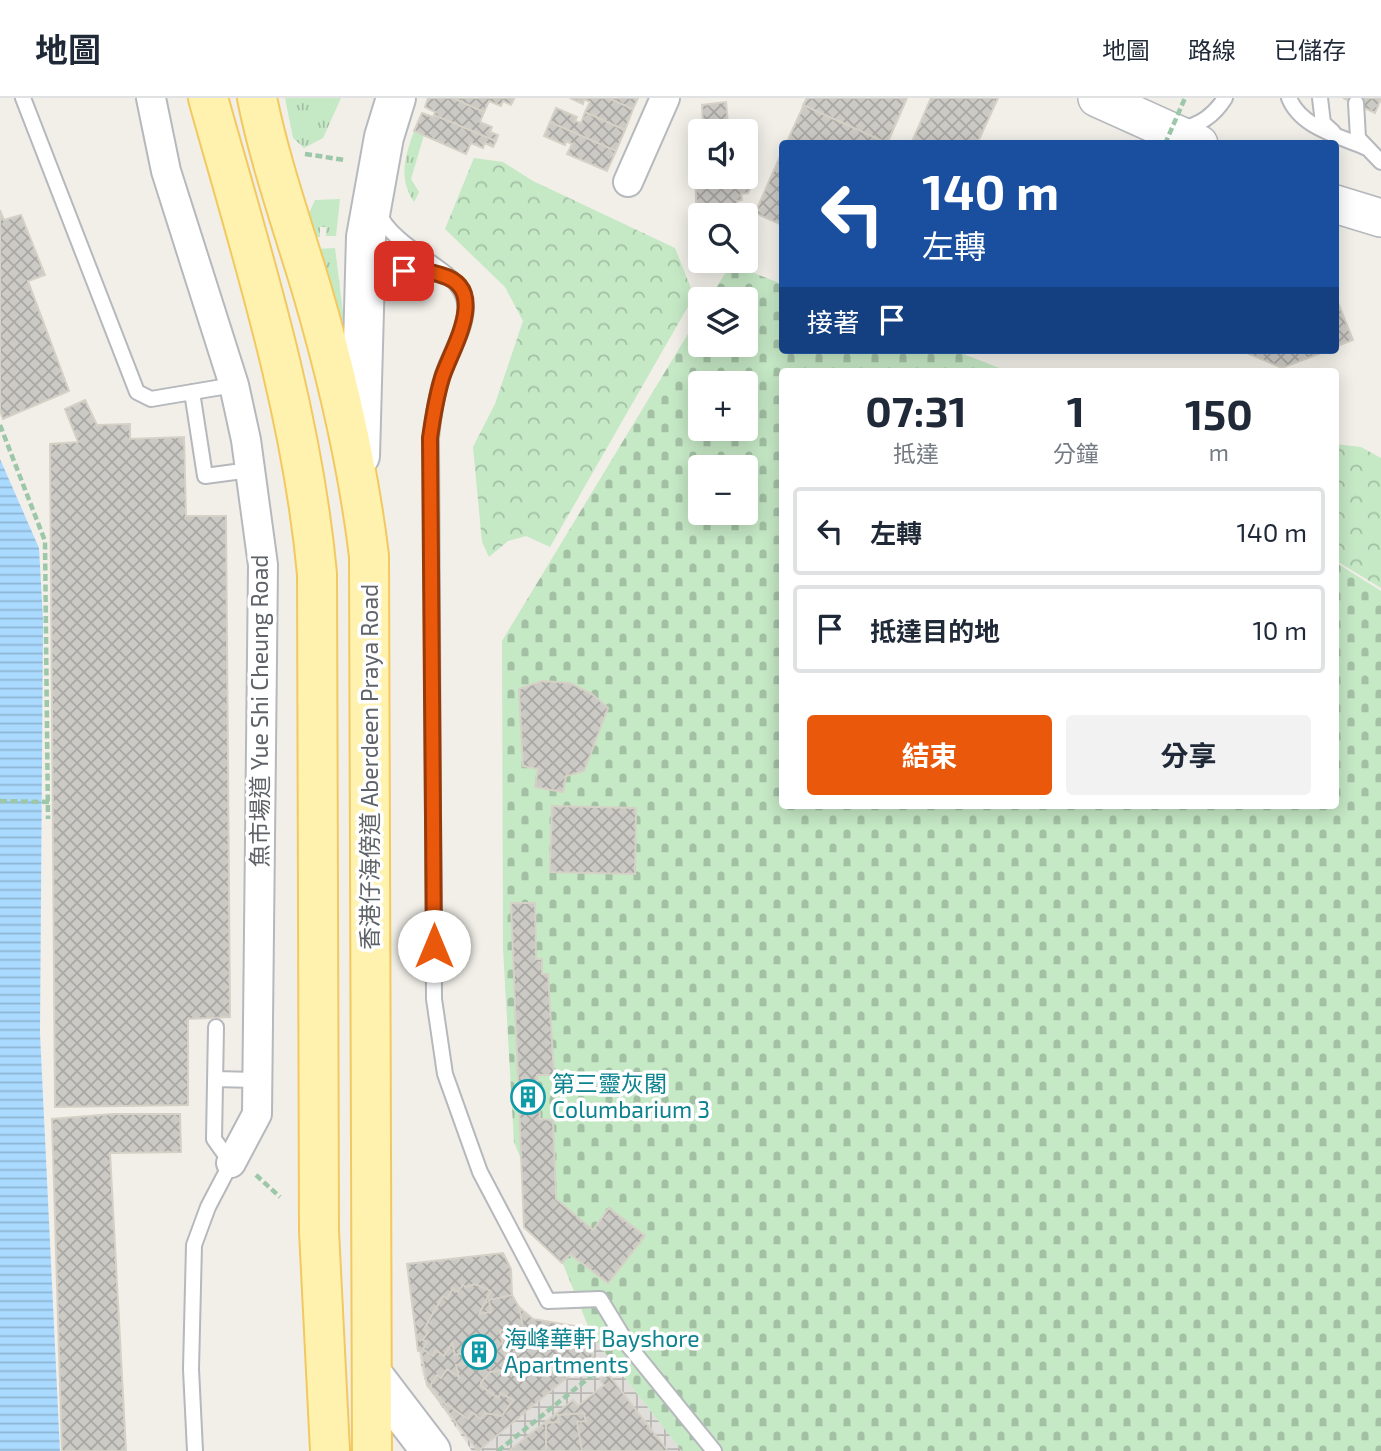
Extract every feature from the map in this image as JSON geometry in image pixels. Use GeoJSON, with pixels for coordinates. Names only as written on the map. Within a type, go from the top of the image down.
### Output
{"type":"FeatureCollection","features":[{"type":"Feature","properties":{"kind":"main road"},"geometry":{"type":"LineString","coordinates":[[208,98],[284,373],[307,482],[317,574],[319,1231],[330,1451]]}},
{"type":"Feature","properties":{"kind":"main road","name":"香港仔海傍道 Aberdeen Praya Road"},"geometry":{"type":"LineString","coordinates":[[257,98],[265,139],[326,342],[360,486],[369,556],[372,1451]]}},
{"type":"Feature","properties":{"kind":"main road"},"geometry":{"type":"LineString","coordinates":[[360,486],[366,237],[384,137],[396,98]]}},
{"type":"Feature","properties":{"kind":"main road"},"geometry":{"type":"LineString","coordinates":[[373,1374],[431,1451]]}},
{"type":"Feature","properties":{"kind":"street","name":"魚市場道 Yue Shi Cheung Road"},"geometry":{"type":"LineString","coordinates":[[151,98],[166,171],[234,385],[250,470],[263,565],[257,1114],[241,1167]]}},
{"type":"Feature","properties":{"kind":"street"},"geometry":{"type":"LineString","coordinates":[[628,182],[665,98]]}},
{"type":"Feature","properties":{"kind":"street"},"geometry":{"type":"LineString","coordinates":[[1097,98],[1177,139]]}},
{"type":"Feature","properties":{"kind":"street"},"geometry":{"type":"LineString","coordinates":[[1339,205],[1381,218]]}},
{"type":"Feature","properties":{"kind":"lane"},"geometry":{"type":"LineString","coordinates":[[23,98],[137,392],[151,399],[234,385]]}},
{"type":"Feature","properties":{"kind":"lane"},"geometry":{"type":"LineString","coordinates":[[1177,139],[1187,128],[1203,120],[1225,98]]}},
{"type":"Feature","properties":{"kind":"lane"},"geometry":{"type":"LineString","coordinates":[[1289,98],[1300,117],[1367,148]]}},
{"type":"Feature","properties":{"kind":"lane"},"geometry":{"type":"LineString","coordinates":[[1320,98],[1323,123],[1337,135]]}},
{"type":"Feature","properties":{"kind":"lane"},"geometry":{"type":"LineString","coordinates":[[1356,103],[1358,138],[1381,162]]}},
{"type":"Feature","properties":{"kind":"lane"},"geometry":{"type":"LineString","coordinates":[[372,199],[380,218],[402,241],[457,283],[466,311],[465,323],[442,377],[430,438],[435,999],[445,1073],[480,1172],[548,1301],[600,1299],[628,1345],[714,1451]]}},
{"type":"Feature","properties":{"kind":"lane"},"geometry":{"type":"LineString","coordinates":[[365,302],[376,289],[404,271],[415,268],[457,283]]}},
{"type":"Feature","properties":{"kind":"lane"},"geometry":{"type":"LineString","coordinates":[[192,393],[205,476],[250,470]]}},
{"type":"Feature","properties":{"kind":"lane"},"geometry":{"type":"LineString","coordinates":[[195,1451],[191,1369],[194,1245],[208,1207],[241,1167],[214,1139],[216,1027]]}},
{"type":"Feature","properties":{"kind":"lane"},"geometry":{"type":"LineString","coordinates":[[215,1080],[258,1080]]}},
{"type":"Feature","properties":{"kind":"path"},"geometry":{"type":"LineString","coordinates":[[1177,139],[1185,98]]}},
{"type":"Feature","properties":{"kind":"path"},"geometry":{"type":"LineString","coordinates":[[0,425],[45,541],[48,820]]}},
{"type":"Feature","properties":{"kind":"path"},"geometry":{"type":"LineString","coordinates":[[0,801],[49,802]]}},
{"type":"Feature","properties":{"kind":"path"},"geometry":{"type":"LineString","coordinates":[[241,1167],[280,1197]]}},
{"type":"Feature","properties":{"kind":"path"},"geometry":{"type":"LineString","coordinates":[[498,1451],[606,1365]]}},
{"type":"Feature","properties":{"kind":"shaded area"},"geometry":{"type":"Polygon","coordinates":[[[503,1253],[511,1269],[512,1295],[519,1307],[533,1319],[574,1326],[592,1336],[682,1451],[472,1451],[427,1385],[422,1373],[407,1264],[503,1253]]]}},
{"type":"Feature","properties":{"kind":"green space"},"geometry":{"type":"Polygon","coordinates":[[[285,98],[341,98],[323,138],[304,148],[293,138],[285,98]]]}},
{"type":"Feature","properties":{"kind":"green space"},"geometry":{"type":"Polygon","coordinates":[[[414,131],[424,135],[411,179],[419,192],[414,202],[406,184],[405,167],[414,131]]]}},
{"type":"Feature","properties":{"kind":"green space"},"geometry":{"type":"Polygon","coordinates":[[[474,158],[503,162],[533,181],[675,248],[690,287],[688,287],[688,306],[550,547],[526,536],[508,541],[489,557],[482,542],[473,447],[495,404],[523,321],[505,287],[445,229],[474,158]]]}},
{"type":"Feature","properties":{"kind":"green space"},"geometry":{"type":"Polygon","coordinates":[[[340,199],[336,236],[326,236],[326,227],[320,227],[320,237],[312,237],[308,215],[315,200],[340,199]]]}},
{"type":"Feature","properties":{"kind":"green space"},"geometry":{"type":"Polygon","coordinates":[[[335,248],[344,320],[332,323],[333,295],[315,249],[335,248]]]}},
{"type":"Feature","properties":{"kind":"green space"},"geometry":{"type":"Polygon","coordinates":[[[725,273],[754,273],[779,283],[779,354],[963,354],[999,368],[779,368],[779,809],[1339,809],[1339,565],[1381,591],[1381,1451],[682,1451],[592,1336],[514,1142],[503,949],[502,641],[688,334],[688,357],[758,357],[758,287],[717,287],[725,273]]]}},
{"type":"Feature","properties":{"kind":"green space"},"geometry":{"type":"Polygon","coordinates":[[[1339,444],[1361,447],[1381,458],[1381,588],[1339,562],[1339,444]]]}},
{"type":"Feature","properties":{"kind":"water"},"geometry":{"type":"Polygon","coordinates":[[[0,459],[39,548],[43,620],[40,1034],[60,1451],[0,1451],[0,459]]]}},
{"type":"Feature","properties":{"kind":"building"},"geometry":{"type":"Polygon","coordinates":[[[428,98],[453,98],[484,112],[480,122],[492,127],[490,132],[498,135],[496,141],[434,115],[435,112],[425,107],[428,98]]]}},
{"type":"Feature","properties":{"kind":"building"},"geometry":{"type":"Polygon","coordinates":[[[453,98],[514,99],[511,105],[503,101],[501,106],[489,101],[484,112],[453,98]]]}},
{"type":"Feature","properties":{"kind":"building"},"geometry":{"type":"Polygon","coordinates":[[[570,98],[608,98],[633,109],[625,130],[585,112],[590,102],[584,99],[583,104],[570,98]]]}},
{"type":"Feature","properties":{"kind":"building"},"geometry":{"type":"Polygon","coordinates":[[[608,98],[638,98],[633,109],[608,98]]]}},
{"type":"Feature","properties":{"kind":"building"},"geometry":{"type":"Polygon","coordinates":[[[807,98],[907,98],[889,140],[788,140],[807,98]]]}},
{"type":"Feature","properties":{"kind":"building"},"geometry":{"type":"Polygon","coordinates":[[[807,98],[907,98],[888,140],[880,140],[803,105],[807,98]]]}},
{"type":"Feature","properties":{"kind":"building"},"geometry":{"type":"Polygon","coordinates":[[[931,98],[998,98],[979,140],[913,140],[931,98]]]}},
{"type":"Feature","properties":{"kind":"building"},"geometry":{"type":"Polygon","coordinates":[[[1343,98],[1381,98],[1381,99],[1375,113],[1343,98]]]}},
{"type":"Feature","properties":{"kind":"building"},"geometry":{"type":"Polygon","coordinates":[[[726,102],[728,119],[703,119],[702,105],[726,102]]]}},
{"type":"Feature","properties":{"kind":"building"},"geometry":{"type":"Polygon","coordinates":[[[556,108],[577,117],[575,121],[581,123],[585,112],[625,130],[616,151],[550,122],[556,108]]]}},
{"type":"Feature","properties":{"kind":"building"},"geometry":{"type":"Polygon","coordinates":[[[422,113],[433,117],[434,115],[496,141],[493,147],[485,143],[483,148],[471,143],[466,154],[414,131],[422,113]]]}},
{"type":"Feature","properties":{"kind":"building"},"geometry":{"type":"Polygon","coordinates":[[[550,122],[616,151],[607,171],[567,154],[572,144],[566,141],[565,145],[544,136],[550,122]]]}},
{"type":"Feature","properties":{"kind":"building"},"geometry":{"type":"Polygon","coordinates":[[[779,159],[779,224],[758,214],[758,206],[779,159]]]}},
{"type":"Feature","properties":{"kind":"building"},"geometry":{"type":"Polygon","coordinates":[[[696,189],[750,189],[748,193],[741,194],[742,200],[737,203],[696,203],[696,189]]]}},
{"type":"Feature","properties":{"kind":"building"},"geometry":{"type":"Polygon","coordinates":[[[0,210],[4,220],[21,215],[45,275],[28,281],[69,391],[3,419],[0,411],[0,210]]]}},
{"type":"Feature","properties":{"kind":"building"},"geometry":{"type":"Polygon","coordinates":[[[1339,305],[1353,340],[1339,345],[1339,305]]]}},
{"type":"Feature","properties":{"kind":"building"},"geometry":{"type":"Polygon","coordinates":[[[1249,354],[1319,354],[1282,368],[1249,354]]]}},
{"type":"Feature","properties":{"kind":"building"},"geometry":{"type":"Polygon","coordinates":[[[85,400],[97,425],[130,424],[130,439],[184,437],[186,516],[226,516],[230,1017],[188,1019],[188,1105],[55,1107],[50,444],[78,442],[65,409],[85,400]]]}},
{"type":"Feature","properties":{"kind":"building"},"geometry":{"type":"Polygon","coordinates":[[[542,681],[570,683],[592,694],[608,708],[584,771],[566,776],[563,792],[535,787],[538,769],[523,766],[519,689],[542,681]]]}},
{"type":"Feature","properties":{"kind":"building"},"geometry":{"type":"Polygon","coordinates":[[[552,806],[636,808],[635,874],[550,872],[552,806]]]}},
{"type":"Feature","properties":{"kind":"building","name":"第三靈灰閣 Columbarium 3"},"geometry":{"type":"Polygon","coordinates":[[[511,903],[535,903],[536,959],[542,959],[542,974],[548,974],[554,1075],[537,1075],[540,1119],[553,1120],[556,1199],[593,1230],[609,1208],[645,1236],[608,1283],[570,1254],[562,1263],[524,1227],[511,903]]]}},
{"type":"Feature","properties":{"kind":"building"},"geometry":{"type":"Polygon","coordinates":[[[113,1114],[180,1114],[181,1152],[110,1153],[126,1451],[62,1451],[52,1119],[113,1114]]]}},
{"type":"Feature","properties":{"kind":"building"},"geometry":{"type":"Polygon","coordinates":[[[503,1253],[511,1269],[512,1295],[519,1307],[533,1319],[574,1326],[593,1356],[478,1451],[427,1385],[421,1351],[418,1351],[407,1264],[503,1253]]]}},
{"type":"Feature","properties":{"kind":"building","name":"海峰華軒 Bayshore Apartments"},"geometry":{"type":"Polygon","coordinates":[[[475,1284],[491,1291],[479,1314],[491,1312],[489,1300],[512,1295],[519,1307],[523,1327],[500,1331],[508,1369],[490,1372],[481,1382],[481,1386],[498,1398],[501,1393],[513,1400],[502,1416],[485,1413],[481,1419],[472,1412],[468,1419],[443,1402],[430,1386],[437,1375],[441,1378],[447,1369],[459,1377],[456,1365],[464,1364],[462,1353],[455,1355],[452,1343],[444,1356],[436,1350],[433,1356],[423,1349],[427,1342],[423,1340],[428,1332],[424,1329],[443,1296],[447,1299],[453,1288],[458,1292],[463,1285],[466,1287],[475,1284]]]}},
{"type":"Feature","properties":{"kind":"building"},"geometry":{"type":"Polygon","coordinates":[[[608,1374],[668,1451],[509,1451],[573,1400],[578,1406],[604,1385],[600,1380],[608,1374]]]}},
{"type":"Feature","properties":{"kind":"building"},"geometry":{"type":"Polygon","coordinates":[[[584,1413],[586,1421],[577,1422],[582,1451],[546,1451],[546,1423],[559,1422],[558,1415],[584,1413]]]}},
{"type":"Feature","properties":{"kind":"place","name":"第三靈灰閣 Columbarium 3"},"geometry":{"type":"Point","coordinates":[528,1097]}},
{"type":"Feature","properties":{"kind":"place","name":"海峰華軒 Bayshore Apartments"},"geometry":{"type":"Point","coordinates":[479,1352]}},
{"type":"Feature","properties":{"kind":"route"},"geometry":{"type":"LineString","coordinates":[[404,271],[415,268],[453,278],[460,288],[466,311],[461,334],[442,377],[430,438],[434,946]]}}]}
